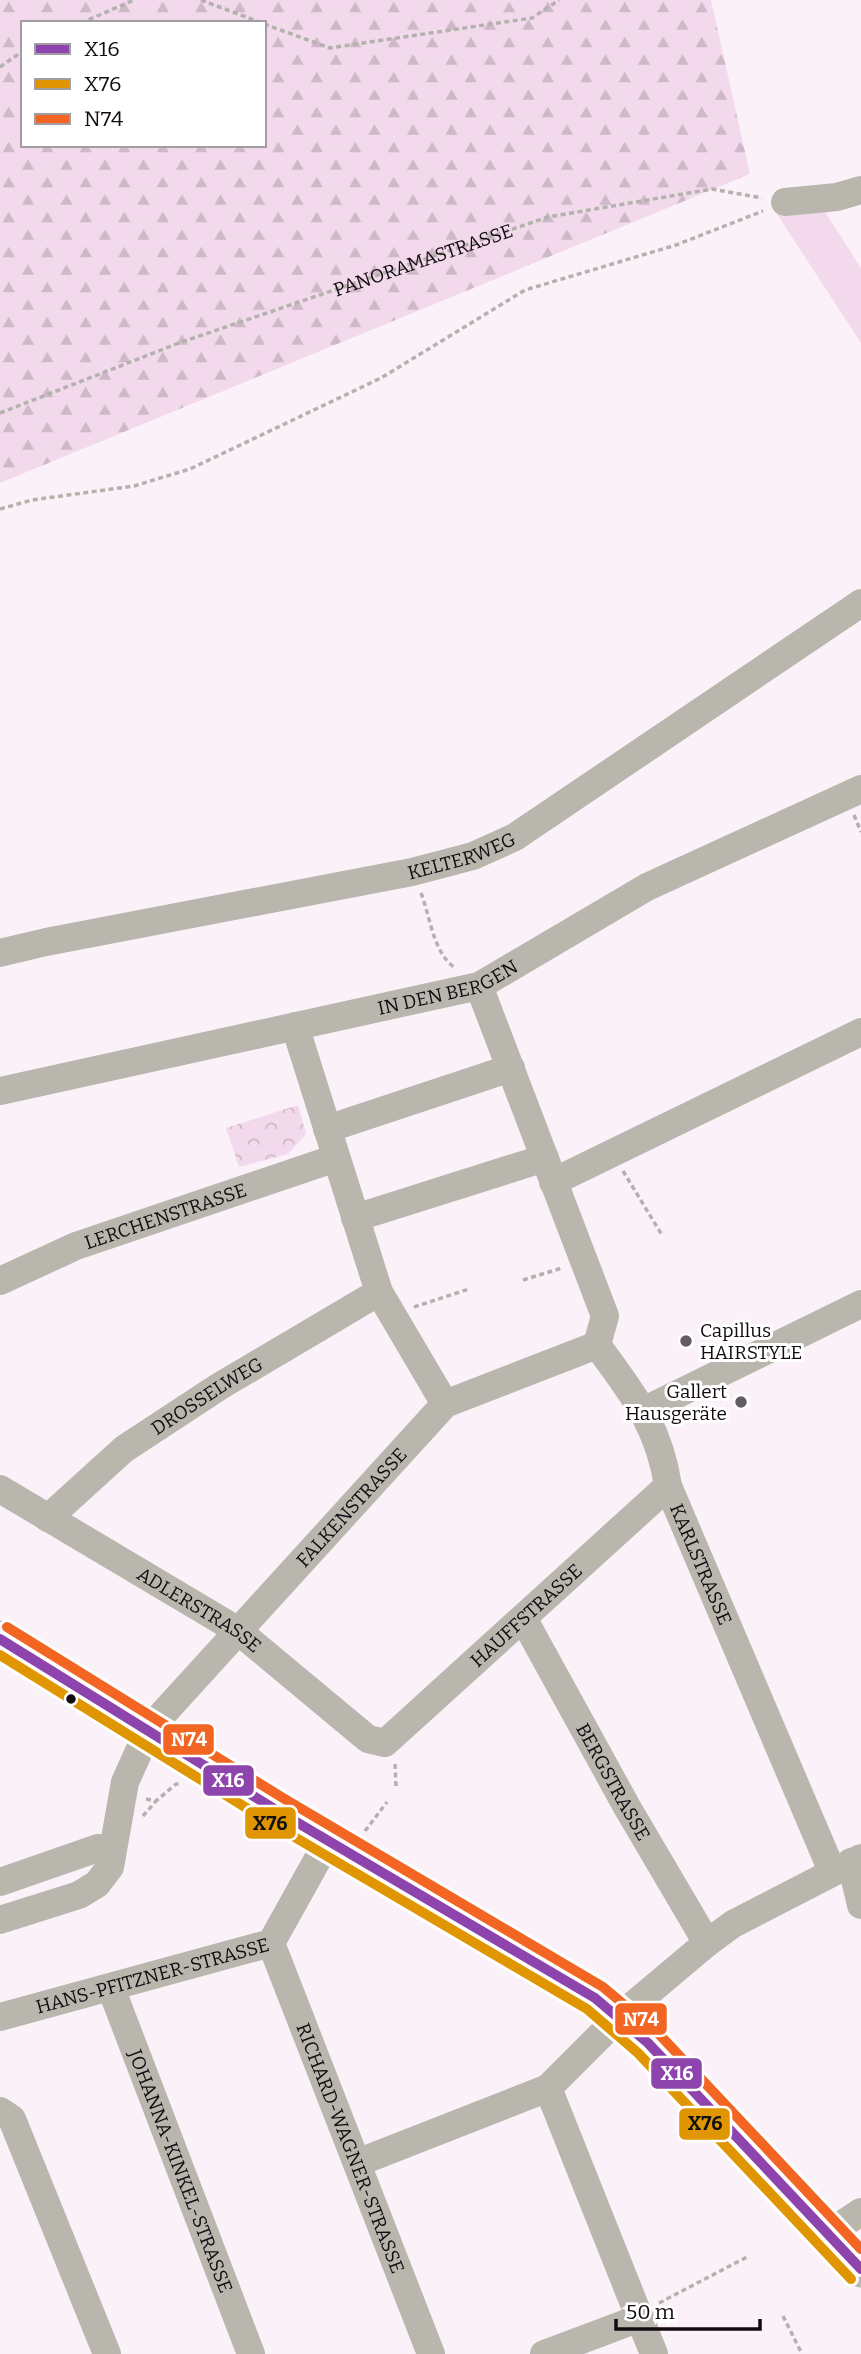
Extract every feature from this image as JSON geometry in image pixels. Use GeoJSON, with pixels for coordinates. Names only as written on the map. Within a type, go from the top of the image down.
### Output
{"type":"FeatureCollection","features":[{"type":"Feature","properties":{"kind":"main road"},"geometry":{"type":"LineString","coordinates":[[0,1639],[276,1810],[595,1998],[648,2043],[861,2269]]}},
{"type":"Feature","properties":{"kind":"street"},"geometry":{"type":"LineString","coordinates":[[785,202],[837,197],[861,190]]}},
{"type":"Feature","properties":{"kind":"street","name":"KELTERWEG"},"geometry":{"type":"LineString","coordinates":[[0,953],[138,923],[412,872],[473,856],[514,837],[861,603]]}},
{"type":"Feature","properties":{"kind":"street","name":"IN DEN BERGEN"},"geometry":{"type":"LineString","coordinates":[[0,1091],[295,1026],[468,978],[647,887],[861,789]]}},
{"type":"Feature","properties":{"kind":"street"},"geometry":{"type":"LineString","coordinates":[[468,978],[511,1068],[606,1316],[597,1345]]}},
{"type":"Feature","properties":{"kind":"street"},"geometry":{"type":"LineString","coordinates":[[295,1026],[355,1218],[386,1303],[445,1405]]}},
{"type":"Feature","properties":{"kind":"street"},"geometry":{"type":"LineString","coordinates":[[355,1218],[612,1154],[861,1032]]}},
{"type":"Feature","properties":{"kind":"street"},"geometry":{"type":"LineString","coordinates":[[327,1129],[511,1068]]}},
{"type":"Feature","properties":{"kind":"street","name":"LERCHENSTRASSE"},"geometry":{"type":"LineString","coordinates":[[0,1281],[76,1246],[336,1158]]}},
{"type":"Feature","properties":{"kind":"street","name":"DROSSELWEG"},"geometry":{"type":"LineString","coordinates":[[48,1518],[124,1449],[220,1386],[386,1303]]}},
{"type":"Feature","properties":{"kind":"street"},"geometry":{"type":"LineString","coordinates":[[645,1410],[861,1304]]}},
{"type":"Feature","properties":{"kind":"street","name":"FALKENSTRASSE"},"geometry":{"type":"LineString","coordinates":[[0,1920],[79,1895],[97,1884],[110,1867],[125,1782],[149,1729],[445,1405],[597,1345]]}},
{"type":"Feature","properties":{"kind":"street","name":"KARLSTRASSE"},"geometry":{"type":"LineString","coordinates":[[597,1345],[645,1410],[665,1464],[668,1486],[848,1864],[861,1905]]}},
{"type":"Feature","properties":{"kind":"street","name":"HAUFFSTRASSE"},"geometry":{"type":"LineString","coordinates":[[385,1743],[668,1486]]}},
{"type":"Feature","properties":{"kind":"street","name":"ADLERSTRASSE"},"geometry":{"type":"LineString","coordinates":[[0,1489],[237,1630],[368,1739],[385,1743]]}},
{"type":"Feature","properties":{"kind":"street","name":"BERGSTRASSE"},"geometry":{"type":"LineString","coordinates":[[523,1618],[627,1807],[707,1943]]}},
{"type":"Feature","properties":{"kind":"street","name":"HANS-PFITZNER-STRASSE"},"geometry":{"type":"LineString","coordinates":[[0,2017],[271,1943],[339,1845]]}},
{"type":"Feature","properties":{"kind":"street"},"geometry":{"type":"LineString","coordinates":[[0,1882],[97,1848]]}},
{"type":"Feature","properties":{"kind":"street"},"geometry":{"type":"LineString","coordinates":[[357,2163],[548,2088],[619,2017],[707,1943],[733,1924],[848,1864]]}},
{"type":"Feature","properties":{"kind":"street","name":"RICHARD-WAGNER-STRASSE"},"geometry":{"type":"LineString","coordinates":[[271,1943],[431,2354]]}},
{"type":"Feature","properties":{"kind":"street","name":"JOHANNA-KINKEL-STRASSE"},"geometry":{"type":"LineString","coordinates":[[111,1988],[251,2354]]}},
{"type":"Feature","properties":{"kind":"street"},"geometry":{"type":"LineString","coordinates":[[548,2088],[654,2354]]}},
{"type":"Feature","properties":{"kind":"street"},"geometry":{"type":"LineString","coordinates":[[0,2111],[12,2119],[107,2354]]}},
{"type":"Feature","properties":{"kind":"street"},"geometry":{"type":"LineString","coordinates":[[828,2234],[861,2212]]}},
{"type":"Feature","properties":{"kind":"street"},"geometry":{"type":"LineString","coordinates":[[544,2354],[639,2316]]}},
{"type":"Feature","properties":{"kind":"path"},"geometry":{"type":"LineString","coordinates":[[86,21],[135,0]]}},
{"type":"Feature","properties":{"kind":"path"},"geometry":{"type":"LineString","coordinates":[[201,0],[258,21]]}},
{"type":"Feature","properties":{"kind":"path"},"geometry":{"type":"LineString","coordinates":[[266,24],[330,48],[531,18],[559,0]]}},
{"type":"Feature","properties":{"kind":"path"},"geometry":{"type":"LineString","coordinates":[[0,67],[21,52]]}},
{"type":"Feature","properties":{"kind":"path","name":"PANORAMASTRASSE"},"geometry":{"type":"LineString","coordinates":[[0,413],[179,343],[548,217],[712,189],[785,202]]}},
{"type":"Feature","properties":{"kind":"path"},"geometry":{"type":"LineString","coordinates":[[0,509],[32,500],[134,486],[190,469],[381,378],[525,290],[676,245],[785,202]]}},
{"type":"Feature","properties":{"kind":"path"},"geometry":{"type":"LineString","coordinates":[[412,872],[436,940],[448,962],[468,978]]}},
{"type":"Feature","properties":{"kind":"path"},"geometry":{"type":"LineString","coordinates":[[612,1154],[662,1235]]}},
{"type":"Feature","properties":{"kind":"path"},"geometry":{"type":"LineString","coordinates":[[523,1280],[584,1261]]}},
{"type":"Feature","properties":{"kind":"path"},"geometry":{"type":"LineString","coordinates":[[386,1303],[469,1289]]}},
{"type":"Feature","properties":{"kind":"path"},"geometry":{"type":"LineString","coordinates":[[339,1845],[387,1802]]}},
{"type":"Feature","properties":{"kind":"path"},"geometry":{"type":"LineString","coordinates":[[639,2316],[747,2257]]}},
{"type":"Feature","properties":{"kind":"path"},"geometry":{"type":"LineString","coordinates":[[783,2316],[802,2354]]}},
{"type":"Feature","properties":{"kind":"green space"},"geometry":{"type":"Polygon","coordinates":[[[0,0],[711,0],[750,174],[0,483],[0,0]]]}},
{"type":"Feature","properties":{"kind":"green space"},"geometry":{"type":"Polygon","coordinates":[[[826,204],[827,215],[861,268],[861,343],[775,211],[826,204]]]}},
{"type":"Feature","properties":{"kind":"green space"},"geometry":{"type":"Polygon","coordinates":[[[298,1105],[306,1134],[288,1154],[239,1167],[226,1128],[298,1105]]]}},
{"type":"Feature","properties":{"kind":"transit line","name":"N74"},"geometry":{"type":"LineString","coordinates":[[7,1627],[283,1798],[603,1987],[658,2033],[861,2249]]}},
{"type":"Feature","properties":{"kind":"transit line","name":"X16"},"geometry":{"type":"LineString","coordinates":[[0,1639],[276,1810],[595,1998],[648,2043],[861,2269]]}},
{"type":"Feature","properties":{"kind":"transit line","name":"X76"},"geometry":{"type":"LineString","coordinates":[[0,1655],[269,1822],[587,2009],[638,2053],[851,2279]]}},
{"type":"Feature","properties":{"kind":"place","name":"Capillus HAIRSTYLE"},"geometry":{"type":"Point","coordinates":[686,1341]}},
{"type":"Feature","properties":{"kind":"place","name":"Gallert Hausgeräte"},"geometry":{"type":"Point","coordinates":[741,1402]}}]}
